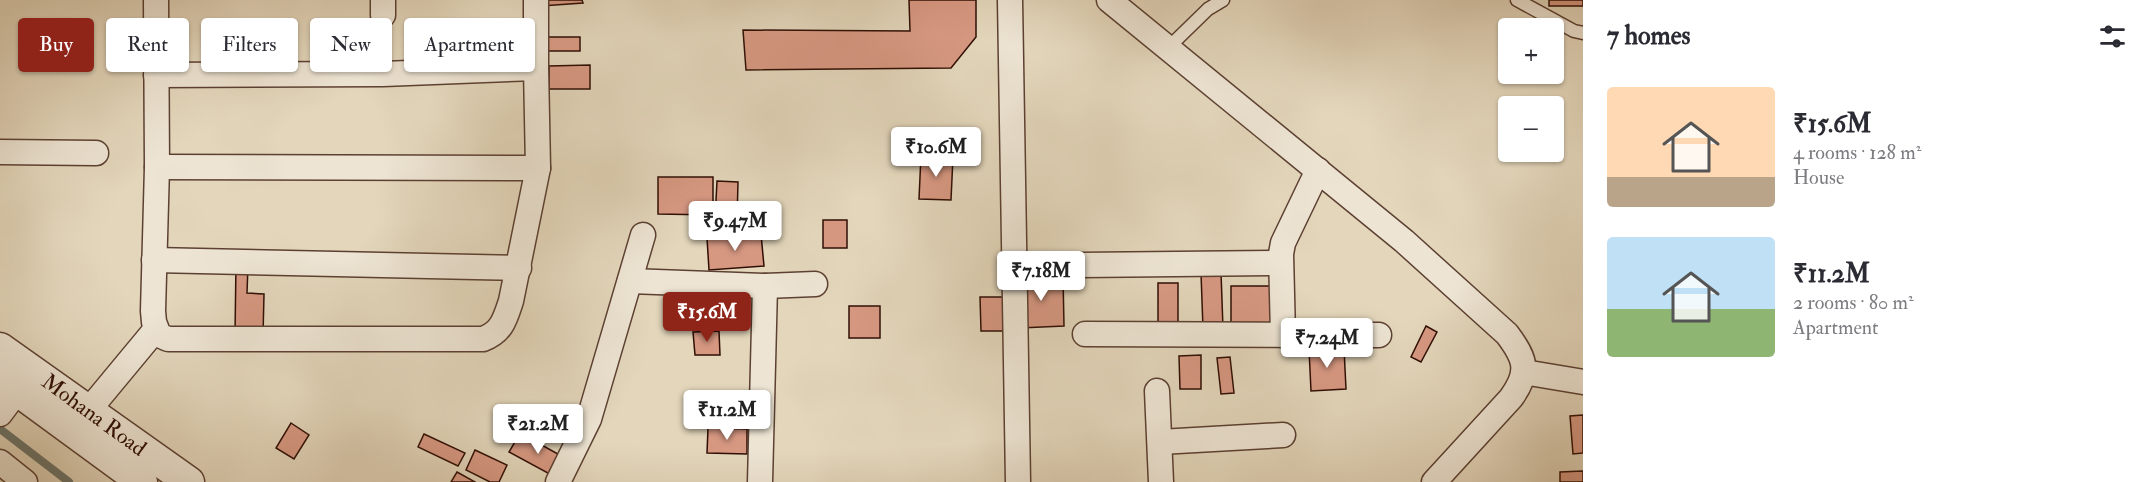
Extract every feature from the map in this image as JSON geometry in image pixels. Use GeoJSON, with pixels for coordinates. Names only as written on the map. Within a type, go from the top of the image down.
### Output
{"type":"FeatureCollection","features":[{"type":"Feature","properties":{"kind":"street"},"geometry":{"type":"LineString","coordinates":[[156,0],[157,167],[153,311],[159,335],[175,340],[483,339],[498,331],[504,322],[519,268],[538,168],[536,0]]}},
{"type":"Feature","properties":{"kind":"street"},"geometry":{"type":"LineString","coordinates":[[1010,0],[1018,482]]}},
{"type":"Feature","properties":{"kind":"street"},"geometry":{"type":"LineString","coordinates":[[1109,0],[1404,241],[1507,334],[1521,358],[1524,372],[1521,384],[1511,398],[1434,482]]}},
{"type":"Feature","properties":{"kind":"street"},"geometry":{"type":"LineString","coordinates":[[156,75],[383,74],[536,68]]}},
{"type":"Feature","properties":{"kind":"street"},"geometry":{"type":"LineString","coordinates":[[0,152],[96,153]]}},
{"type":"Feature","properties":{"kind":"street"},"geometry":{"type":"LineString","coordinates":[[157,167],[538,168]]}},
{"type":"Feature","properties":{"kind":"street"},"geometry":{"type":"LineString","coordinates":[[1283,335],[1280,263],[1283,243],[1318,171]]}},
{"type":"Feature","properties":{"kind":"street"},"geometry":{"type":"LineString","coordinates":[[558,482],[589,420],[643,235]]}},
{"type":"Feature","properties":{"kind":"street"},"geometry":{"type":"LineString","coordinates":[[154,260],[519,268]]}},
{"type":"Feature","properties":{"kind":"street"},"geometry":{"type":"LineString","coordinates":[[1080,265],[1280,263]]}},
{"type":"Feature","properties":{"kind":"street"},"geometry":{"type":"LineString","coordinates":[[630,280],[765,286],[815,285]]}},
{"type":"Feature","properties":{"kind":"street"},"geometry":{"type":"LineString","coordinates":[[760,482],[765,286]]}},
{"type":"Feature","properties":{"kind":"street"},"geometry":{"type":"LineString","coordinates":[[88,411],[156,329]]}},
{"type":"Feature","properties":{"kind":"street"},"geometry":{"type":"LineString","coordinates":[[1085,334],[1379,335]]}},
{"type":"Feature","properties":{"kind":"street","name":"Mohana Road"},"geometry":{"type":"LineString","coordinates":[[0,348],[189,482]]}},
{"type":"Feature","properties":{"kind":"street"},"geometry":{"type":"LineString","coordinates":[[1524,372],[1583,382]]}},
{"type":"Feature","properties":{"kind":"street"},"geometry":{"type":"LineString","coordinates":[[1157,391],[1161,482]]}},
{"type":"Feature","properties":{"kind":"street","name":"Mohana Road"},"geometry":{"type":"LineString","coordinates":[[5,398],[142,482]]}},
{"type":"Feature","properties":{"kind":"street"},"geometry":{"type":"LineString","coordinates":[[1160,442],[1283,435]]}},
{"type":"Feature","properties":{"kind":"street"},"geometry":{"type":"LineString","coordinates":[[0,462],[25,482]]}},
{"type":"Feature","properties":{"kind":"lane"},"geometry":{"type":"LineString","coordinates":[[1168,48],[1209,9],[1222,0]]}},
{"type":"Feature","properties":{"kind":"lane"},"geometry":{"type":"LineString","coordinates":[[1517,0],[1583,33]]}},
{"type":"Feature","properties":{"kind":"building"},"geometry":{"type":"Polygon","coordinates":[[[541,0],[582,0],[583,3],[541,6],[541,0]]]}},
{"type":"Feature","properties":{"kind":"building"},"geometry":{"type":"Polygon","coordinates":[[[909,0],[976,0],[976,37],[951,68],[746,70],[743,30],[910,31],[909,0]]]}},
{"type":"Feature","properties":{"kind":"building"},"geometry":{"type":"Polygon","coordinates":[[[1549,0],[1583,0],[1583,6],[1549,6],[1549,0]]]}},
{"type":"Feature","properties":{"kind":"building"},"geometry":{"type":"Polygon","coordinates":[[[543,37],[580,37],[580,51],[543,51],[543,37]]]}},
{"type":"Feature","properties":{"kind":"building"},"geometry":{"type":"Polygon","coordinates":[[[590,65],[590,89],[549,89],[549,66],[590,65]]]}},
{"type":"Feature","properties":{"kind":"building"},"geometry":{"type":"Polygon","coordinates":[[[921,155],[953,157],[951,200],[919,199],[921,155]]]}},
{"type":"Feature","properties":{"kind":"building"},"geometry":{"type":"Polygon","coordinates":[[[658,177],[713,177],[713,215],[658,214],[658,177]]]}},
{"type":"Feature","properties":{"kind":"building"},"geometry":{"type":"Polygon","coordinates":[[[717,181],[738,182],[737,221],[715,220],[717,181]]]}},
{"type":"Feature","properties":{"kind":"building"},"geometry":{"type":"Polygon","coordinates":[[[823,220],[847,220],[847,248],[823,248],[823,220]]]}},
{"type":"Feature","properties":{"kind":"building"},"geometry":{"type":"Polygon","coordinates":[[[761,234],[764,266],[709,270],[707,238],[761,234]]]}},
{"type":"Feature","properties":{"kind":"building"},"geometry":{"type":"Polygon","coordinates":[[[236,264],[248,265],[247,293],[264,294],[263,336],[235,335],[236,264]]]}},
{"type":"Feature","properties":{"kind":"building"},"geometry":{"type":"Polygon","coordinates":[[[1221,272],[1223,328],[1203,329],[1201,273],[1221,272]]]}},
{"type":"Feature","properties":{"kind":"building"},"geometry":{"type":"Polygon","coordinates":[[[1063,276],[1064,326],[1020,328],[1018,277],[1063,276]]]}},
{"type":"Feature","properties":{"kind":"building"},"geometry":{"type":"Polygon","coordinates":[[[1158,283],[1178,283],[1178,328],[1158,329],[1158,283]]]}},
{"type":"Feature","properties":{"kind":"building"},"geometry":{"type":"Polygon","coordinates":[[[1231,286],[1271,286],[1271,329],[1231,329],[1231,286]]]}},
{"type":"Feature","properties":{"kind":"building"},"geometry":{"type":"Polygon","coordinates":[[[980,297],[1009,297],[1010,331],[981,331],[980,297]]]}},
{"type":"Feature","properties":{"kind":"building"},"geometry":{"type":"Polygon","coordinates":[[[849,306],[880,306],[880,338],[849,338],[849,306]]]}},
{"type":"Feature","properties":{"kind":"building"},"geometry":{"type":"Polygon","coordinates":[[[1426,326],[1437,332],[1421,362],[1411,357],[1426,326]]]}},
{"type":"Feature","properties":{"kind":"building"},"geometry":{"type":"Polygon","coordinates":[[[719,331],[720,355],[695,355],[693,332],[719,331]]]}},
{"type":"Feature","properties":{"kind":"building"},"geometry":{"type":"Polygon","coordinates":[[[1344,348],[1346,389],[1311,391],[1309,349],[1344,348]]]}},
{"type":"Feature","properties":{"kind":"building"},"geometry":{"type":"Polygon","coordinates":[[[1201,355],[1201,389],[1180,389],[1179,356],[1201,355]]]}},
{"type":"Feature","properties":{"kind":"building"},"geometry":{"type":"Polygon","coordinates":[[[1230,357],[1234,393],[1221,394],[1217,358],[1230,357]]]}},
{"type":"Feature","properties":{"kind":"building"},"geometry":{"type":"Polygon","coordinates":[[[1583,415],[1583,453],[1573,454],[1570,416],[1583,415]]]}},
{"type":"Feature","properties":{"kind":"building"},"geometry":{"type":"Polygon","coordinates":[[[291,423],[309,435],[294,459],[276,448],[291,423]]]}},
{"type":"Feature","properties":{"kind":"building"},"geometry":{"type":"Polygon","coordinates":[[[708,428],[747,429],[747,454],[707,453],[708,428]]]}},
{"type":"Feature","properties":{"kind":"building"},"geometry":{"type":"Polygon","coordinates":[[[520,433],[567,459],[557,478],[509,452],[520,433]]]}},
{"type":"Feature","properties":{"kind":"building"},"geometry":{"type":"Polygon","coordinates":[[[424,434],[465,453],[458,466],[418,447],[424,434]]]}},
{"type":"Feature","properties":{"kind":"building"},"geometry":{"type":"Polygon","coordinates":[[[475,450],[507,465],[499,482],[490,482],[466,470],[475,450]]]}},
{"type":"Feature","properties":{"kind":"building"},"geometry":{"type":"Polygon","coordinates":[[[1583,471],[1583,482],[1560,482],[1560,472],[1583,471]]]}},
{"type":"Feature","properties":{"kind":"building"},"geometry":{"type":"Polygon","coordinates":[[[457,472],[475,482],[451,482],[457,472]]]}},
{"type":"Feature","properties":{"kind":"waterway"},"geometry":{"type":"LineString","coordinates":[[0,429],[69,482]]}}]}
